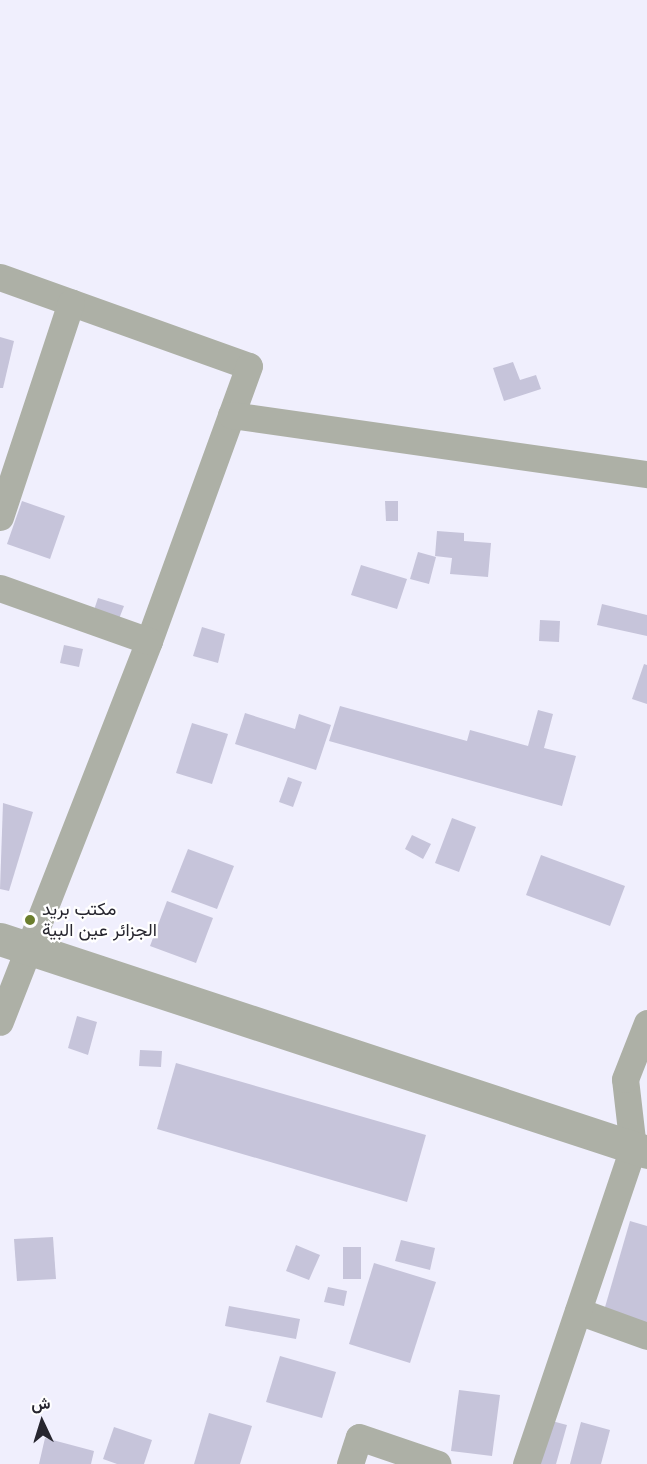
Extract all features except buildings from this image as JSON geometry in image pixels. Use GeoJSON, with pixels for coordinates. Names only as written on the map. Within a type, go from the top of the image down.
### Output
{"type":"FeatureCollection","features":[{"type":"Feature","properties":{"kind":"street"},"geometry":{"type":"LineString","coordinates":[[0,277],[249,366],[149,641],[13,944],[0,1022]]}},
{"type":"Feature","properties":{"kind":"street"},"geometry":{"type":"LineString","coordinates":[[0,517],[72,302]]}},
{"type":"Feature","properties":{"kind":"street"},"geometry":{"type":"LineString","coordinates":[[231,416],[647,474]]}},
{"type":"Feature","properties":{"kind":"street"},"geometry":{"type":"LineString","coordinates":[[0,588],[149,641]]}},
{"type":"Feature","properties":{"kind":"street"},"geometry":{"type":"LineString","coordinates":[[13,944],[640,1150]]}},
{"type":"Feature","properties":{"kind":"street"},"geometry":{"type":"LineString","coordinates":[[526,1464],[578,1311],[640,1150],[625,1079],[647,1023]]}},
{"type":"Feature","properties":{"kind":"street"},"geometry":{"type":"LineString","coordinates":[[578,1311],[647,1336]]}},
{"type":"Feature","properties":{"kind":"street"},"geometry":{"type":"LineString","coordinates":[[350,1464],[359,1437],[438,1464]]}},
{"type":"Feature","properties":{"kind":"place","name":"مكتب بريد الجزائر عين البية"},"geometry":{"type":"Point","coordinates":[30,920]}}]}
